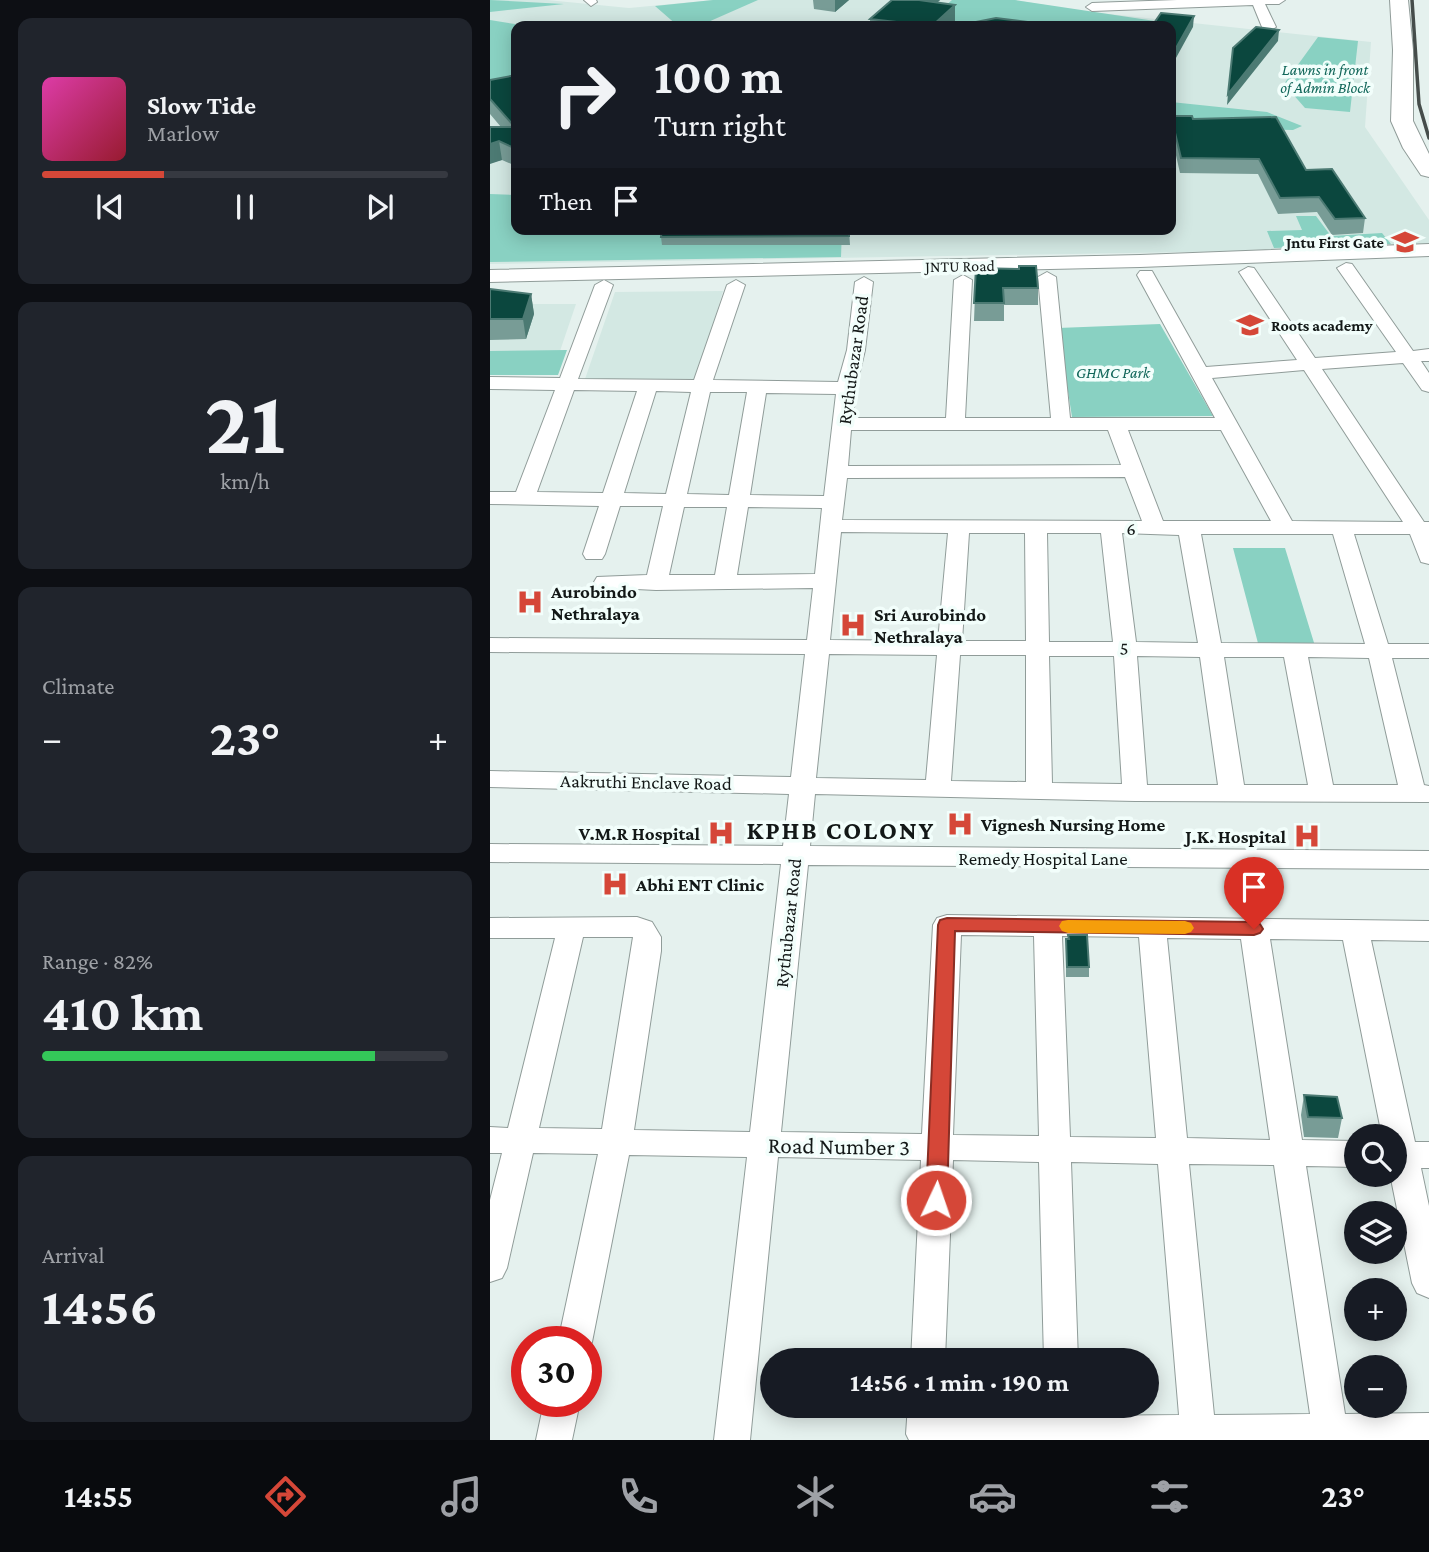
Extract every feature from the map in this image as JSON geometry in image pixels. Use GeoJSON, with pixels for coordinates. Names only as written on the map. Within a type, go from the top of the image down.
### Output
{"type":"FeatureCollection","features":[{"type":"Feature","properties":{"kind":"highway"},"geometry":{"type":"LineString","coordinates":[[1399,0],[1412,44],[1402,121],[1414,148],[1429,170]]}},
{"type":"Feature","properties":{"kind":"main road","name":"JNTU Road"},"geometry":{"type":"LineString","coordinates":[[490,276],[1209,266],[1429,250]]}},
{"type":"Feature","properties":{"kind":"main road","name":"JNTU Road"},"geometry":{"type":"LineString","coordinates":[[490,287],[736,285],[1146,275],[1209,266],[1248,272],[1429,266]]}},
{"type":"Feature","properties":{"kind":"street"},"geometry":{"type":"LineString","coordinates":[[1257,0],[1269,27]]}},
{"type":"Feature","properties":{"kind":"street"},"geometry":{"type":"LineString","coordinates":[[1091,7],[1205,8],[1257,0],[1279,0]]}},
{"type":"Feature","properties":{"kind":"street"},"geometry":{"type":"LineString","coordinates":[[1346,268],[1429,386]]}},
{"type":"Feature","properties":{"kind":"street"},"geometry":{"type":"LineString","coordinates":[[1248,272],[1308,364],[1424,528],[1429,557]]}},
{"type":"Feature","properties":{"kind":"street"},"geometry":{"type":"LineString","coordinates":[[1146,275],[1286,529]]}},
{"type":"Feature","properties":{"kind":"street"},"geometry":{"type":"LineString","coordinates":[[1047,277],[1061,425]]}},
{"type":"Feature","properties":{"kind":"street"},"geometry":{"type":"LineString","coordinates":[[955,425],[963,280]]}},
{"type":"Feature","properties":{"kind":"street","name":"Rythubazar Road"},"geometry":{"type":"LineString","coordinates":[[732,1440],[846,388],[856,350],[864,282]]}},
{"type":"Feature","properties":{"kind":"street"},"geometry":{"type":"LineString","coordinates":[[524,499],[604,285]]}},
{"type":"Feature","properties":{"kind":"street"},"geometry":{"type":"LineString","coordinates":[[656,583],[702,384],[736,285]]}},
{"type":"Feature","properties":{"kind":"street"},"geometry":{"type":"LineString","coordinates":[[1200,373],[1429,355]]}},
{"type":"Feature","properties":{"kind":"street"},"geometry":{"type":"LineString","coordinates":[[490,383],[846,388]]}},
{"type":"Feature","properties":{"kind":"street"},"geometry":{"type":"LineString","coordinates":[[594,554],[649,384]]}},
{"type":"Feature","properties":{"kind":"street"},"geometry":{"type":"LineString","coordinates":[[725,583],[758,386]]}},
{"type":"Feature","properties":{"kind":"street"},"geometry":{"type":"LineString","coordinates":[[844,424],[1230,424]]}},
{"type":"Feature","properties":{"kind":"street"},"geometry":{"type":"LineString","coordinates":[[1116,425],[1154,528],[1189,528],[1211,649],[1232,793]]}},
{"type":"Feature","properties":{"kind":"street"},"geometry":{"type":"LineString","coordinates":[[838,472],[1132,471]]}},
{"type":"Feature","properties":{"kind":"street"},"geometry":{"type":"LineString","coordinates":[[490,519],[495,498]]}},
{"type":"Feature","properties":{"kind":"street","name":"6"},"geometry":{"type":"LineString","coordinates":[[495,498],[739,501],[959,528],[1424,528]]}},
{"type":"Feature","properties":{"kind":"street"},"geometry":{"type":"LineString","coordinates":[[1036,527],[1039,791]]}},
{"type":"Feature","properties":{"kind":"street"},"geometry":{"type":"LineString","coordinates":[[938,789],[959,528]]}},
{"type":"Feature","properties":{"kind":"street"},"geometry":{"type":"LineString","coordinates":[[1111,528],[1125,648],[1135,793]]}},
{"type":"Feature","properties":{"kind":"street"},"geometry":{"type":"LineString","coordinates":[[1342,529],[1421,794]]}},
{"type":"Feature","properties":{"kind":"street"},"geometry":{"type":"LineString","coordinates":[[605,582],[826,581]]}},
{"type":"Feature","properties":{"kind":"street","name":"5"},"geometry":{"type":"LineString","coordinates":[[490,645],[1429,651]]}},
{"type":"Feature","properties":{"kind":"street"},"geometry":{"type":"LineString","coordinates":[[1295,651],[1322,793]]}},
{"type":"Feature","properties":{"kind":"street","name":"Aakruthi Enclave Road"},"geometry":{"type":"LineString","coordinates":[[490,779],[1135,793],[1421,794]]}},
{"type":"Feature","properties":{"kind":"street","name":"Remedy Hospital Lane"},"geometry":{"type":"LineString","coordinates":[[490,853],[1429,860]]}},
{"type":"Feature","properties":{"kind":"street"},"geometry":{"type":"LineString","coordinates":[[929,1348],[947,925],[1429,931]]}},
{"type":"Feature","properties":{"kind":"street"},"geometry":{"type":"LineString","coordinates":[[1048,926],[1060,1348]]}},
{"type":"Feature","properties":{"kind":"street"},"geometry":{"type":"LineString","coordinates":[[491,931],[637,927],[642,929],[647,937],[616,1142],[578,1326]]}},
{"type":"Feature","properties":{"kind":"street"},"geometry":{"type":"LineString","coordinates":[[1152,927],[1198,1432]]}},
{"type":"Feature","properties":{"kind":"street"},"geometry":{"type":"LineString","coordinates":[[490,1268],[505,1140],[571,929]]}},
{"type":"Feature","properties":{"kind":"street"},"geometry":{"type":"LineString","coordinates":[[1254,929],[1330,1431]]}},
{"type":"Feature","properties":{"kind":"street"},"geometry":{"type":"LineString","coordinates":[[1355,930],[1409,1155],[1429,1283]]}},
{"type":"Feature","properties":{"kind":"street","name":"Road Number 3"},"geometry":{"type":"LineString","coordinates":[[505,1140],[1344,1154]]}},
{"type":"Feature","properties":{"kind":"street"},"geometry":{"type":"LineString","coordinates":[[554,1440],[559,1417]]}},
{"type":"Feature","properties":{"kind":"street"},"geometry":{"type":"LineString","coordinates":[[926,1418],[925,1434],[1063,1419],[1198,1432],[1429,1430]]}},
{"type":"Feature","properties":{"kind":"shaded area"},"geometry":{"type":"Polygon","coordinates":[[[490,0],[547,0],[629,8],[714,0],[1015,0],[1081,11],[1175,21],[511,21],[511,235],[1176,235],[1176,21],[1371,42],[1365,127],[1429,220],[1429,244],[1300,250],[490,264],[490,0]]]}},
{"type":"Feature","properties":{"kind":"shaded area"},"geometry":{"type":"Polygon","coordinates":[[[723,291],[697,380],[585,379],[615,292],[723,291]]]}},
{"type":"Feature","properties":{"kind":"shaded area"},"geometry":{"type":"Polygon","coordinates":[[[490,304],[576,304],[560,351],[490,351],[490,304]]]}},
{"type":"Feature","properties":{"kind":"green space"},"geometry":{"type":"Polygon","coordinates":[[[490,0],[564,4],[490,12],[490,0]]]}},
{"type":"Feature","properties":{"kind":"green space"},"geometry":{"type":"Polygon","coordinates":[[[713,0],[758,0],[710,21],[672,21],[655,6],[713,0]]]}},
{"type":"Feature","properties":{"kind":"green space"},"geometry":{"type":"Polygon","coordinates":[[[952,0],[1015,0],[1155,21],[951,21],[931,18],[952,0]]]}},
{"type":"Feature","properties":{"kind":"green space"},"geometry":{"type":"Polygon","coordinates":[[[490,20],[511,23],[511,89],[490,93],[490,20]]]}},
{"type":"Feature","properties":{"kind":"green space","name":"Lawns in front of Admin Block"},"geometry":{"type":"Polygon","coordinates":[[[1318,37],[1358,41],[1350,112],[1305,108],[1284,84],[1318,37]]]}},
{"type":"Feature","properties":{"kind":"green space"},"geometry":{"type":"Polygon","coordinates":[[[1176,103],[1267,112],[1302,126],[1293,130],[1176,128],[1176,103]]]}},
{"type":"Feature","properties":{"kind":"green space"},"geometry":{"type":"Polygon","coordinates":[[[490,194],[511,195],[511,235],[842,235],[841,257],[490,262],[490,194]]]}},
{"type":"Feature","properties":{"kind":"green space"},"geometry":{"type":"Polygon","coordinates":[[[1296,216],[1316,216],[1331,236],[1382,233],[1391,244],[1274,248],[1267,231],[1302,230],[1296,216]]]}},
{"type":"Feature","properties":{"kind":"green space","name":"GHMC Park"},"geometry":{"type":"Polygon","coordinates":[[[1160,324],[1213,416],[1072,417],[1058,328],[1160,324]]]}},
{"type":"Feature","properties":{"kind":"green space"},"geometry":{"type":"Polygon","coordinates":[[[567,350],[558,375],[490,375],[490,351],[567,350]]]}},
{"type":"Feature","properties":{"kind":"green space"},"geometry":{"type":"Polygon","coordinates":[[[1233,548],[1285,548],[1315,646],[1259,647],[1233,548]]]}},
{"type":"Feature","properties":{"kind":"building"},"geometry":{"type":"Polygon","coordinates":[[[892,0],[919,0],[955,5],[937,21],[870,19],[892,0]]]}},
{"type":"Feature","properties":{"kind":"building"},"geometry":{"type":"Polygon","coordinates":[[[1161,13],[1194,16],[1176,48],[1176,21],[1155,21],[1161,13]]]}},
{"type":"Feature","properties":{"kind":"building"},"geometry":{"type":"Polygon","coordinates":[[[996,18],[1020,21],[981,21],[996,18]]]}},
{"type":"Feature","properties":{"kind":"building"},"geometry":{"type":"Polygon","coordinates":[[[1256,27],[1279,30],[1228,94],[1233,48],[1256,27]]]}},
{"type":"Feature","properties":{"kind":"building"},"geometry":{"type":"Polygon","coordinates":[[[511,76],[511,123],[490,99],[490,80],[511,76]]]}},
{"type":"Feature","properties":{"kind":"building"},"geometry":{"type":"Polygon","coordinates":[[[1176,116],[1192,116],[1193,119],[1276,117],[1306,170],[1332,169],[1365,218],[1335,219],[1319,197],[1280,198],[1259,159],[1181,158],[1176,137],[1176,116]]]}},
{"type":"Feature","properties":{"kind":"building"},"geometry":{"type":"Polygon","coordinates":[[[490,127],[511,127],[511,147],[499,141],[490,144],[490,127]]]}},
{"type":"Feature","properties":{"kind":"building"},"geometry":{"type":"Polygon","coordinates":[[[661,235],[849,235],[849,236],[661,235]]]}},
{"type":"Feature","properties":{"kind":"building"},"geometry":{"type":"Polygon","coordinates":[[[1019,266],[1036,266],[1038,288],[1003,288],[1004,303],[974,303],[976,268],[1019,269],[1019,266]]]}},
{"type":"Feature","properties":{"kind":"building"},"geometry":{"type":"Polygon","coordinates":[[[490,289],[531,294],[523,319],[490,319],[490,289]]]}},
{"type":"Feature","properties":{"kind":"building"},"geometry":{"type":"Polygon","coordinates":[[[1068,935],[1087,935],[1089,967],[1067,967],[1068,935]]]}},
{"type":"Feature","properties":{"kind":"building"},"geometry":{"type":"Polygon","coordinates":[[[1304,1095],[1337,1097],[1342,1118],[1308,1117],[1304,1095]]]}},
{"type":"Feature","properties":{"kind":"railway"},"geometry":{"type":"LineString","coordinates":[[1412,0],[1419,104],[1429,138]]}},
{"type":"Feature","properties":{"kind":"slow traffic"},"geometry":{"type":"LineString","coordinates":[[1068,926],[1185,928]]}},
{"type":"Feature","properties":{"kind":"place","name":"Jntu First Gate"},"geometry":{"type":"Point","coordinates":[1405,242]}},
{"type":"Feature","properties":{"kind":"place","name":"Roots academy"},"geometry":{"type":"Point","coordinates":[1250,325]}},
{"type":"Feature","properties":{"kind":"place","name":"Aurobindo Nethralaya"},"geometry":{"type":"Point","coordinates":[530,602]}},
{"type":"Feature","properties":{"kind":"place","name":"Sri Aurobindo Nethralaya"},"geometry":{"type":"Point","coordinates":[853,625]}},
{"type":"Feature","properties":{"kind":"place","name":"Vignesh Nursing Home"},"geometry":{"type":"Point","coordinates":[960,824]}},
{"type":"Feature","properties":{"kind":"place","name":"V.M.R Hospital"},"geometry":{"type":"Point","coordinates":[721,833]}},
{"type":"Feature","properties":{"kind":"place","name":"J.K. Hospital"},"geometry":{"type":"Point","coordinates":[1307,836]}},
{"type":"Feature","properties":{"kind":"place","name":"Abhi ENT Clinic"},"geometry":{"type":"Point","coordinates":[615,884]}},
{"type":"Feature","properties":{"kind":"district","name":"KPHB COLONY"},"geometry":{"type":"Point","coordinates":[841,830]}},
{"type":"Feature","properties":{"kind":"route"},"geometry":{"type":"LineString","coordinates":[[936,1200],[947,925],[1254,929]]}}]}
